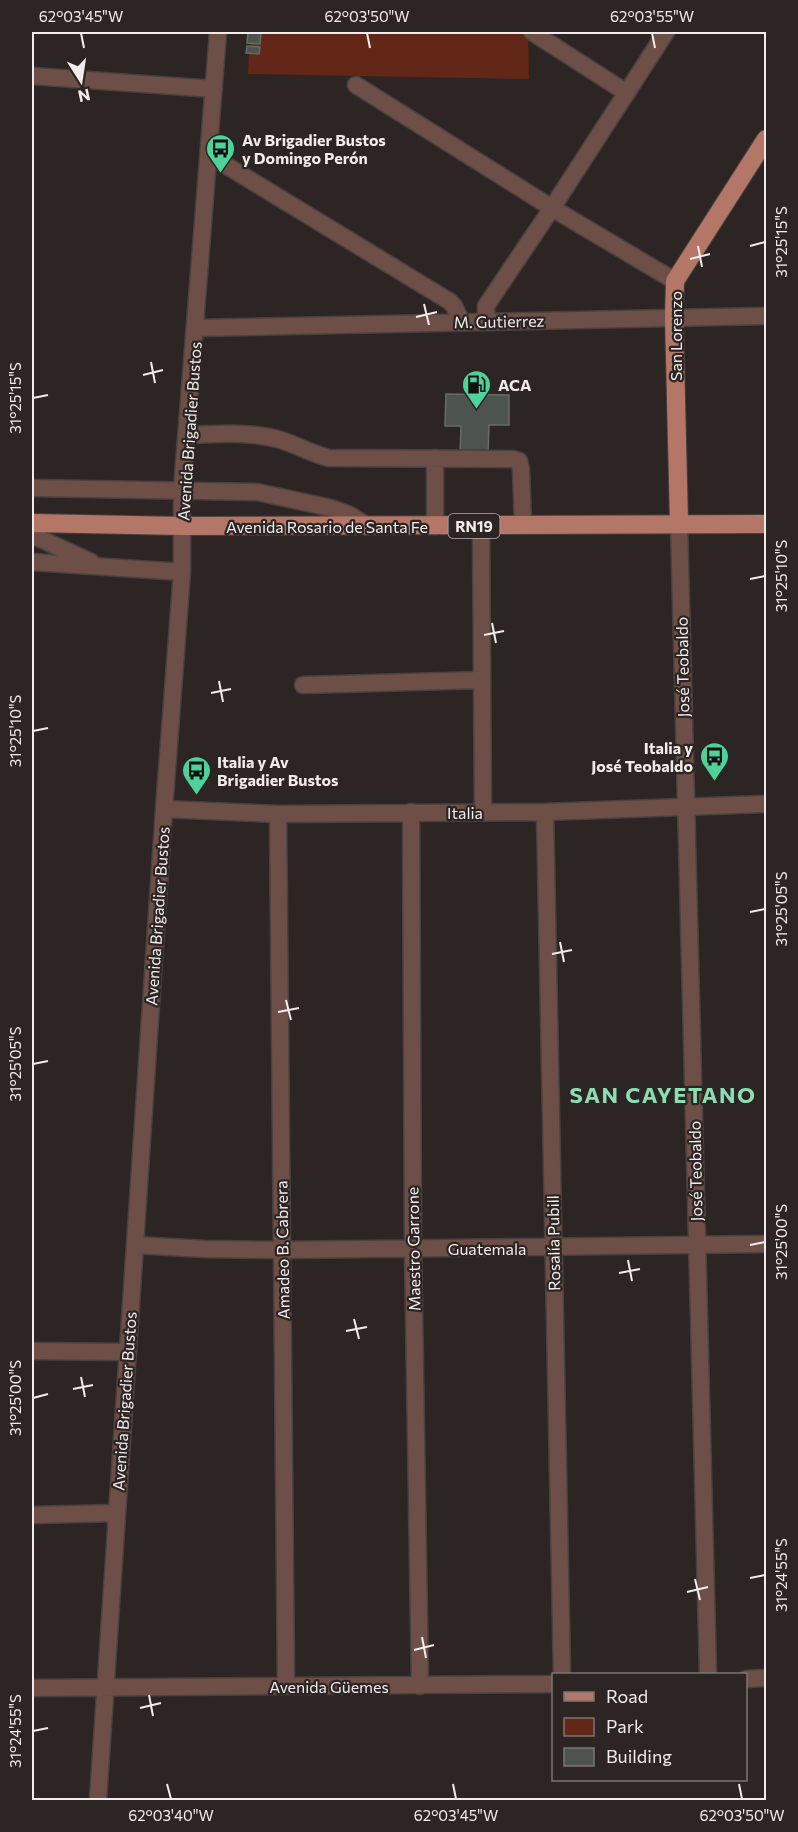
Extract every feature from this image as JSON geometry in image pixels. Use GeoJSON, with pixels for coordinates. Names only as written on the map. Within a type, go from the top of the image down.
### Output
{"type":"FeatureCollection","features":[{"type":"Feature","properties":{"kind":"main road","name":"San Lorenzo"},"geometry":{"type":"LineString","coordinates":[[679,523],[675,281],[766,139]]}},
{"type":"Feature","properties":{"kind":"main road","name":"Avenida Rosario de Santa Fe"},"geometry":{"type":"LineString","coordinates":[[32,523],[182,526],[766,524]]}},
{"type":"Feature","properties":{"kind":"street","name":"Avenida Brigadier Bustos"},"geometry":{"type":"LineString","coordinates":[[98,1800],[182,572],[182,489],[218,32]]}},
{"type":"Feature","properties":{"kind":"street"},"geometry":{"type":"LineString","coordinates":[[532,32],[627,93]]}},
{"type":"Feature","properties":{"kind":"street"},"geometry":{"type":"LineString","coordinates":[[486,321],[486,306],[666,32]]}},
{"type":"Feature","properties":{"kind":"street"},"geometry":{"type":"LineString","coordinates":[[32,76],[214,89]]}},
{"type":"Feature","properties":{"kind":"street"},"geometry":{"type":"LineString","coordinates":[[356,85],[552,208],[675,281]]}},
{"type":"Feature","properties":{"kind":"street"},"geometry":{"type":"LineString","coordinates":[[209,155],[448,301],[454,306],[461,321]]}},
{"type":"Feature","properties":{"kind":"street","name":"M. Gutierrez"},"geometry":{"type":"LineString","coordinates":[[196,328],[766,316]]}},
{"type":"Feature","properties":{"kind":"street"},"geometry":{"type":"LineString","coordinates":[[187,435],[247,434],[280,440],[329,458],[512,459],[519,461],[521,469],[524,525]]}},
{"type":"Feature","properties":{"kind":"street"},"geometry":{"type":"LineString","coordinates":[[435,458],[435,526]]}},
{"type":"Feature","properties":{"kind":"street"},"geometry":{"type":"LineString","coordinates":[[32,488],[257,492],[331,508],[350,515],[366,526]]}},
{"type":"Feature","properties":{"kind":"street","name":"José Teobaldo"},"geometry":{"type":"LineString","coordinates":[[679,523],[708,1673]]}},
{"type":"Feature","properties":{"kind":"street"},"geometry":{"type":"LineString","coordinates":[[481,525],[483,812]]}},
{"type":"Feature","properties":{"kind":"street"},"geometry":{"type":"LineString","coordinates":[[32,535],[100,567]]}},
{"type":"Feature","properties":{"kind":"street"},"geometry":{"type":"LineString","coordinates":[[32,562],[182,572]]}},
{"type":"Feature","properties":{"kind":"street"},"geometry":{"type":"LineString","coordinates":[[303,686],[482,681]]}},
{"type":"Feature","properties":{"kind":"street","name":"Italia"},"geometry":{"type":"LineString","coordinates":[[164,809],[278,814],[545,812],[766,804]]}},
{"type":"Feature","properties":{"kind":"street","name":"Maestro Garrone"},"geometry":{"type":"LineString","coordinates":[[411,812],[413,1248],[420,1686]]}},
{"type":"Feature","properties":{"kind":"street","name":"Rosalía Pubill"},"geometry":{"type":"LineString","coordinates":[[545,812],[562,1673]]}},
{"type":"Feature","properties":{"kind":"street","name":"Amadeo B. Cabrera"},"geometry":{"type":"LineString","coordinates":[[278,814],[286,1686]]}},
{"type":"Feature","properties":{"kind":"street","name":"Guatemala"},"geometry":{"type":"LineString","coordinates":[[135,1245],[282,1250],[766,1244]]}},
{"type":"Feature","properties":{"kind":"street"},"geometry":{"type":"LineString","coordinates":[[32,1351],[128,1352]]}},
{"type":"Feature","properties":{"kind":"street"},"geometry":{"type":"LineString","coordinates":[[32,1515],[117,1514]]}},
{"type":"Feature","properties":{"kind":"street"},"geometry":{"type":"LineString","coordinates":[[747,1678],[766,1678]]}},
{"type":"Feature","properties":{"kind":"street","name":"Avenida Güemes"},"geometry":{"type":"LineString","coordinates":[[32,1688],[552,1684]]}},
{"type":"Feature","properties":{"kind":"green space"},"geometry":{"type":"Polygon","coordinates":[[[250,32],[528,32],[529,79],[248,74],[250,32]]]}},
{"type":"Feature","properties":{"kind":"building"},"geometry":{"type":"Polygon","coordinates":[[[248,32],[261,32],[260,44],[247,43],[248,32]]]}},
{"type":"Feature","properties":{"kind":"building"},"geometry":{"type":"Polygon","coordinates":[[[247,46],[260,47],[259,54],[246,53],[247,46]]]}},
{"type":"Feature","properties":{"kind":"building","name":"ACA"},"geometry":{"type":"Polygon","coordinates":[[[446,394],[509,395],[509,425],[489,425],[488,455],[460,454],[461,426],[445,426],[446,394]]]}},
{"type":"Feature","properties":{"kind":"place","name":"Av Brigadier Bustos y Domingo Perón"},"geometry":{"type":"Point","coordinates":[221,174]}},
{"type":"Feature","properties":{"kind":"place","name":"ACA"},"geometry":{"type":"Point","coordinates":[477,410]}},
{"type":"Feature","properties":{"kind":"place","name":"Italia y José Teobaldo"},"geometry":{"type":"Point","coordinates":[714,782]}},
{"type":"Feature","properties":{"kind":"place","name":"Italia y Av Brigadier Bustos"},"geometry":{"type":"Point","coordinates":[196,796]}},
{"type":"Feature","properties":{"kind":"district","name":"SAN CAYETANO"},"geometry":{"type":"Point","coordinates":[663,1094]}}]}
